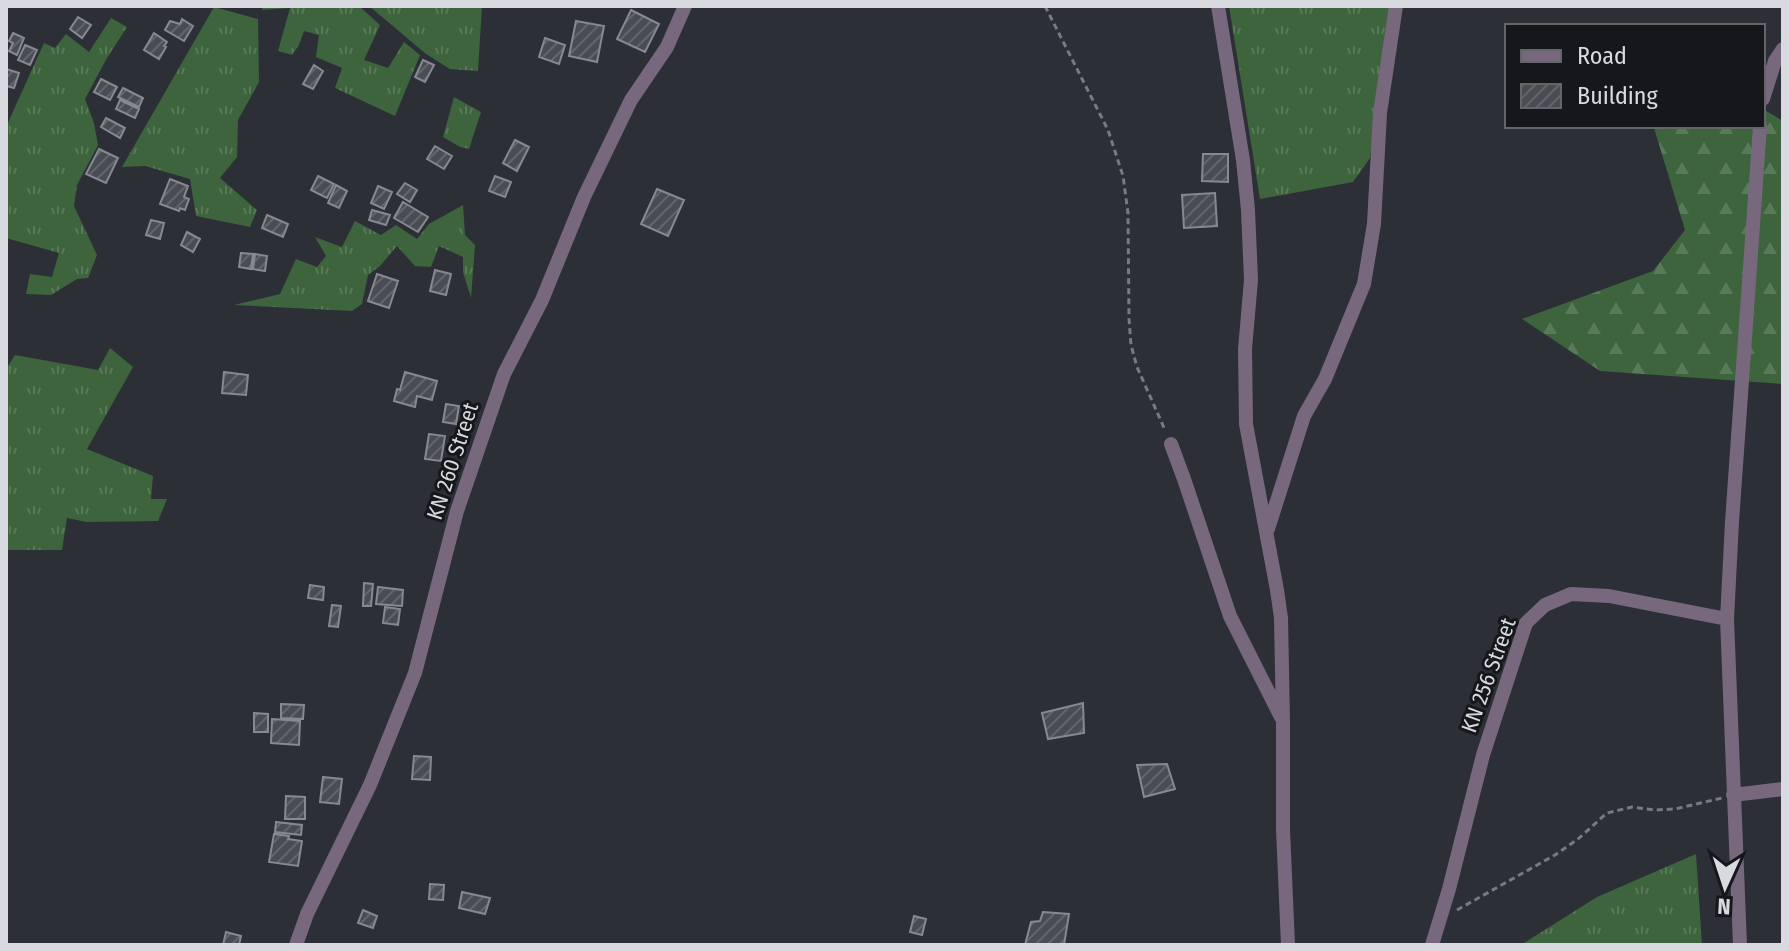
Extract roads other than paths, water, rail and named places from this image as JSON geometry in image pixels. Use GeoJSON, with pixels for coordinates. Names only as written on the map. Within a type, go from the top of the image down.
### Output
{"type":"FeatureCollection","features":[{"type":"Feature","properties":{"kind":"street","name":"KN 260 Street"},"geometry":{"type":"LineString","coordinates":[[296,945],[307,914],[370,785],[415,673],[457,511],[504,374],[542,300],[584,197],[631,100],[667,47],[685,6]]}},
{"type":"Feature","properties":{"kind":"street"},"geometry":{"type":"LineString","coordinates":[[1218,6],[1248,210],[1251,280],[1245,349],[1246,424],[1281,618],[1283,829],[1288,945]]}},
{"type":"Feature","properties":{"kind":"street"},"geometry":{"type":"LineString","coordinates":[[1267,532],[1304,416],[1325,379],[1364,284],[1374,224],[1380,113],[1396,6]]}},
{"type":"Feature","properties":{"kind":"street"},"geometry":{"type":"LineString","coordinates":[[1765,93],[1775,61],[1783,49]]}},
{"type":"Feature","properties":{"kind":"street"},"geometry":{"type":"LineString","coordinates":[[1740,945],[1727,619],[1760,128]]}},
{"type":"Feature","properties":{"kind":"street"},"geometry":{"type":"LineString","coordinates":[[1171,444],[1230,616],[1283,721]]}},
{"type":"Feature","properties":{"kind":"street","name":"KN 256 Street"},"geometry":{"type":"LineString","coordinates":[[1432,945],[1483,755],[1526,623],[1545,605],[1571,594],[1609,596],[1727,619]]}},
{"type":"Feature","properties":{"kind":"street"},"geometry":{"type":"LineString","coordinates":[[1733,795],[1783,789]]}}]}
